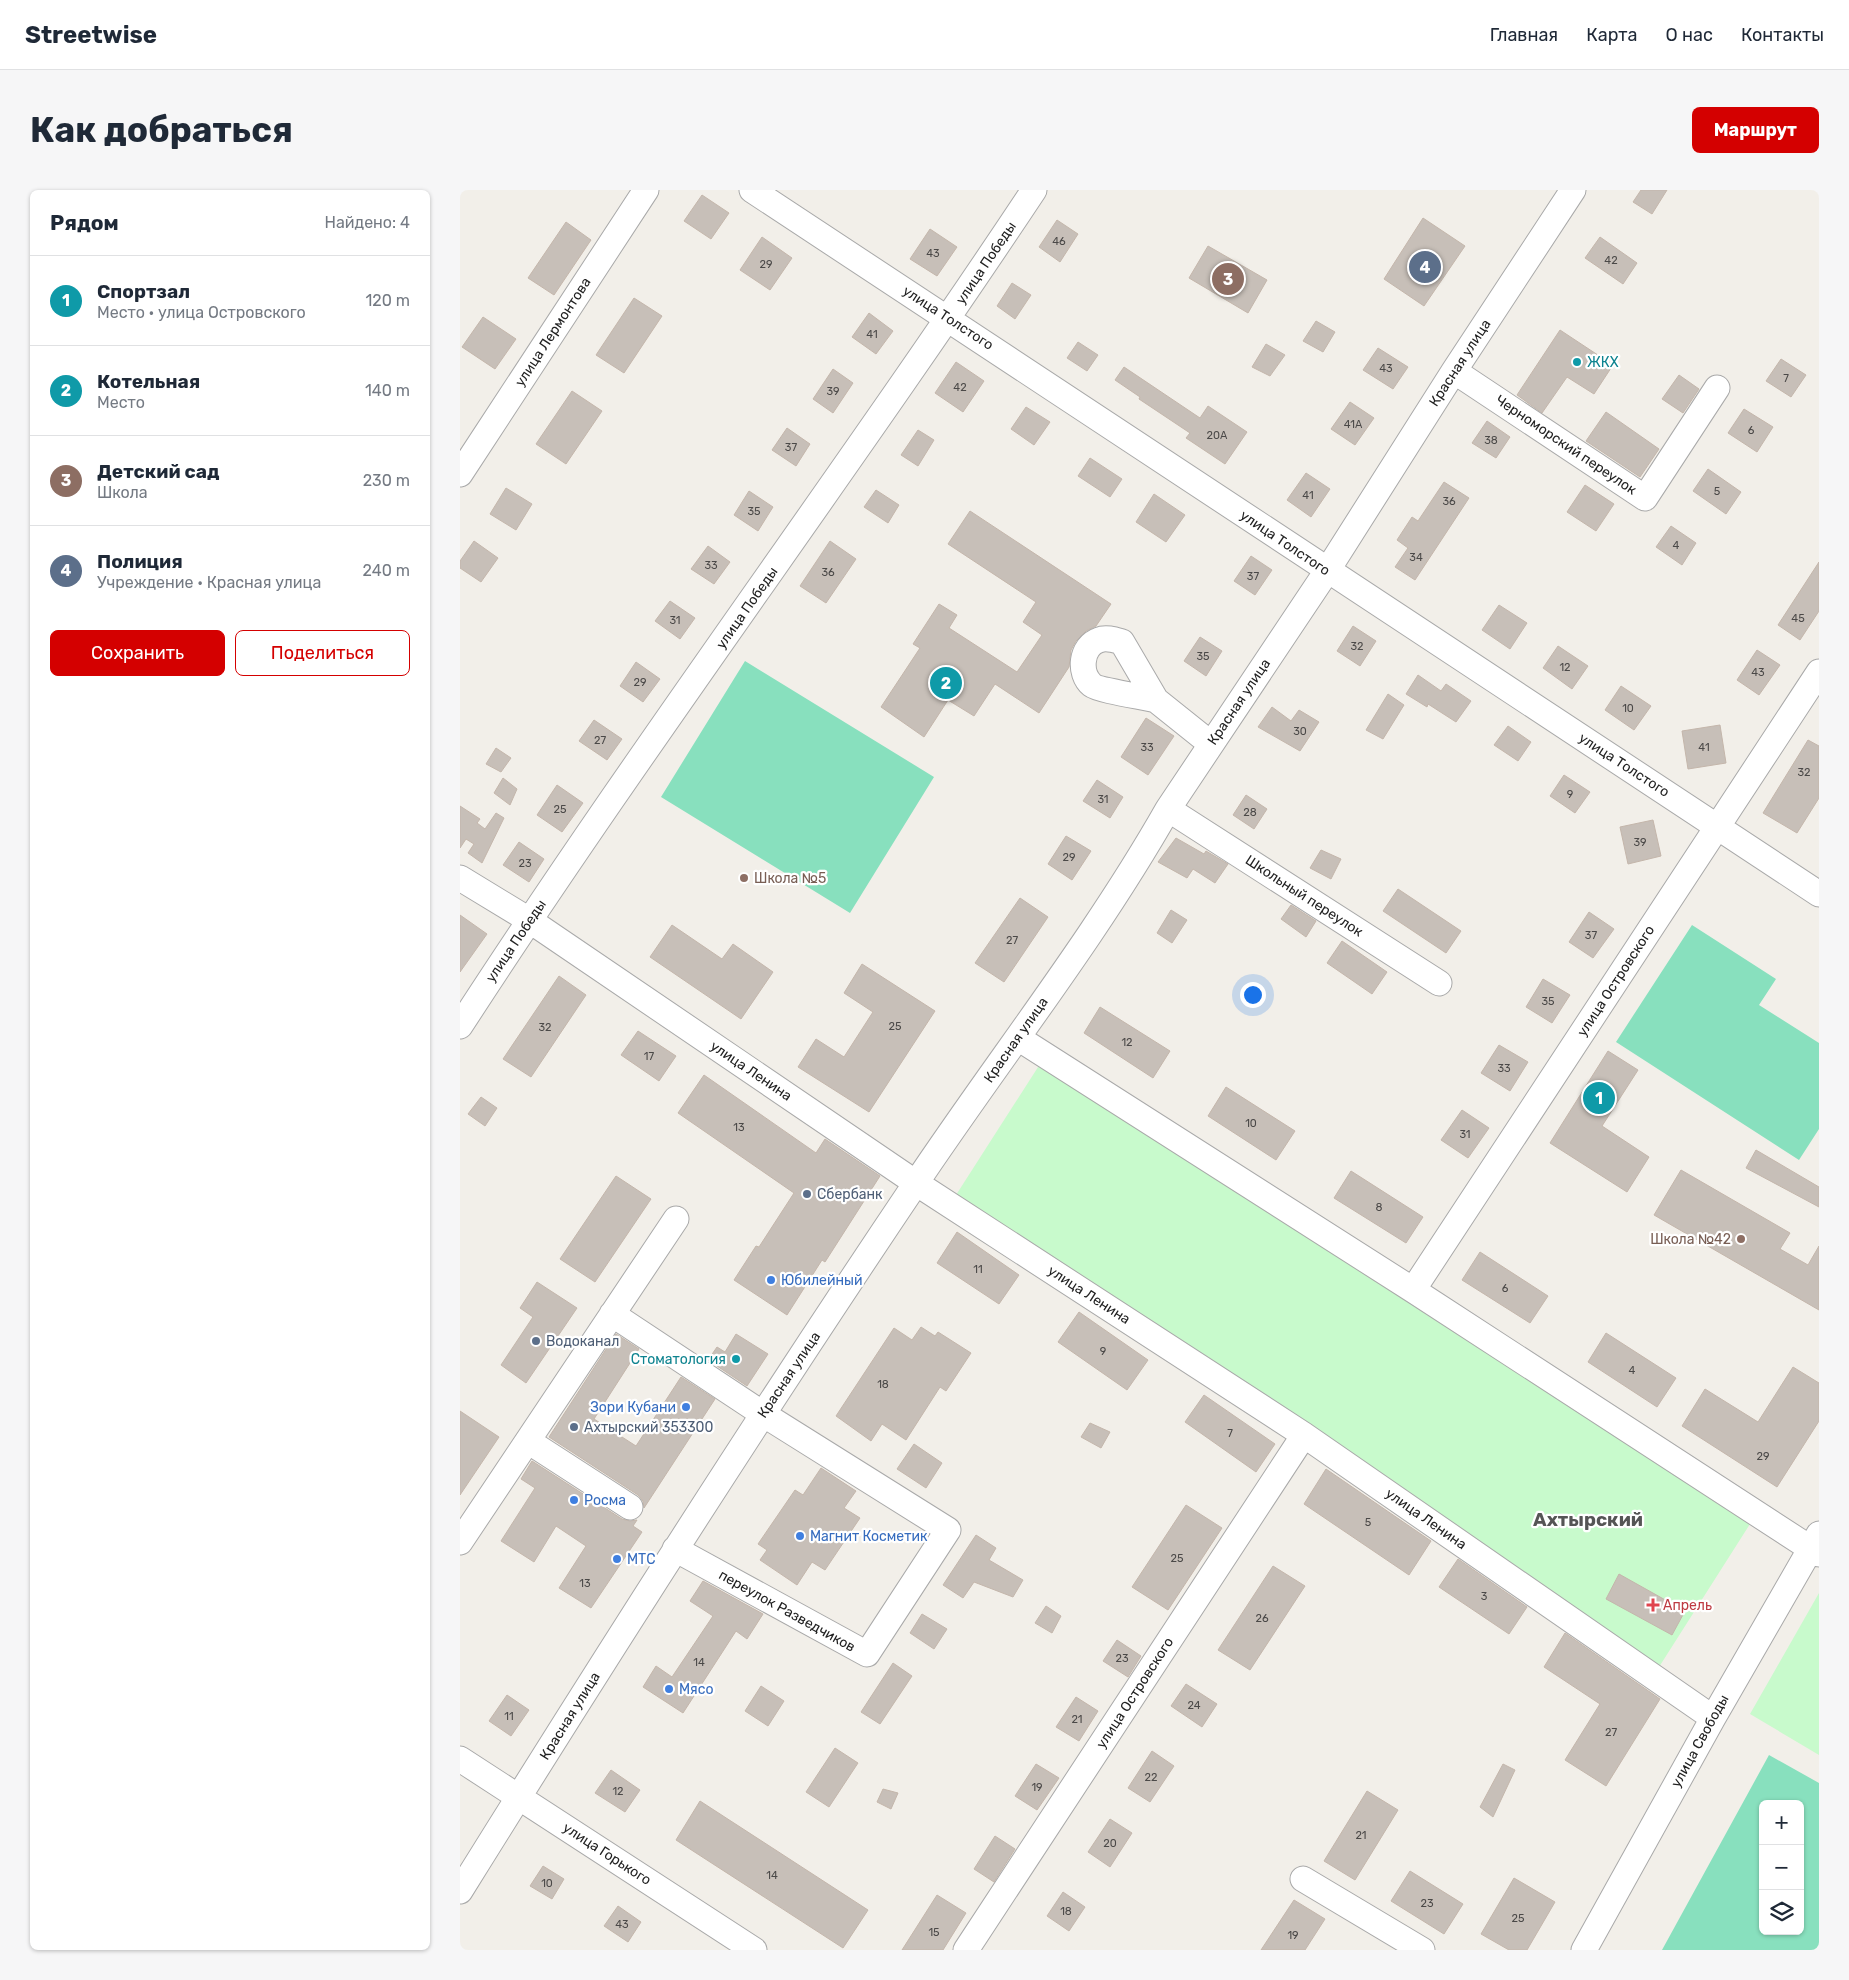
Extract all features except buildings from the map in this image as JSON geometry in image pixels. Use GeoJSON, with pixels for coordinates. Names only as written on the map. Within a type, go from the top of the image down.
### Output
{"type":"FeatureCollection","features":[{"type":"Feature","properties":{"kind":"street","name":"улица Лермонтова"},"geometry":{"type":"LineString","coordinates":[[460,474],[646,190]]}},
{"type":"Feature","properties":{"kind":"street","name":"улица Толстого"},"geometry":{"type":"LineString","coordinates":[[752,190],[949,318],[1327,571],[1819,894]]}},
{"type":"Feature","properties":{"kind":"street","name":"улица Победы"},"geometry":{"type":"LineString","coordinates":[[460,1026],[529,920],[949,318],[1034,190]]}},
{"type":"Feature","properties":{"kind":"street","name":"Красная улица"},"geometry":{"type":"LineString","coordinates":[[460,1891],[675,1549],[763,1414],[916,1182],[1018,1038],[1146,848],[1168,809],[1327,571],[1454,371],[1573,190]]}},
{"type":"Feature","properties":{"kind":"street","name":"Черноморский переулок"},"geometry":{"type":"LineString","coordinates":[[1454,371],[1645,498],[1717,388]]}},
{"type":"Feature","properties":{"kind":"street","name":"улица Островского"},"geometry":{"type":"LineString","coordinates":[[1413,1290],[1819,672]]}},
{"type":"Feature","properties":{"kind":"street"},"geometry":{"type":"LineString","coordinates":[[1156,700],[1211,744]]}},
{"type":"Feature","properties":{"kind":"street","name":"Школьный переулок"},"geometry":{"type":"LineString","coordinates":[[1168,809],[1439,983]]}},
{"type":"Feature","properties":{"kind":"street","name":"улица Ленина"},"geometry":{"type":"LineString","coordinates":[[460,878],[529,920],[916,1182],[1304,1435],[1713,1718]]}},
{"type":"Feature","properties":{"kind":"street"},"geometry":{"type":"LineString","coordinates":[[1018,1038],[1816,1545]]}},
{"type":"Feature","properties":{"kind":"street"},"geometry":{"type":"LineString","coordinates":[[460,1542],[676,1218]]}},
{"type":"Feature","properties":{"kind":"street"},"geometry":{"type":"LineString","coordinates":[[612,1314],[763,1414]]}},
{"type":"Feature","properties":{"kind":"street","name":"переулок Разведчиков"},"geometry":{"type":"LineString","coordinates":[[675,1549],[867,1654],[948,1530],[763,1414]]}},
{"type":"Feature","properties":{"kind":"street","name":"улица Островского"},"geometry":{"type":"LineString","coordinates":[[966,1950],[1304,1435]]}},
{"type":"Feature","properties":{"kind":"street"},"geometry":{"type":"LineString","coordinates":[[528,1441],[630,1507]]}},
{"type":"Feature","properties":{"kind":"street","name":"улица Свободы"},"geometry":{"type":"LineString","coordinates":[[1584,1950],[1713,1718],[1816,1545]]}},
{"type":"Feature","properties":{"kind":"street","name":"улица Горького"},"geometry":{"type":"LineString","coordinates":[[460,1759],[754,1950]]}},
{"type":"Feature","properties":{"kind":"street"},"geometry":{"type":"LineString","coordinates":[[1304,1880],[1422,1950]]}},
{"type":"Feature","properties":{"kind":"green space"},"geometry":{"type":"Polygon","coordinates":[[[745,661],[934,777],[850,913],[661,797],[745,661]]]}},
{"type":"Feature","properties":{"kind":"green space"},"geometry":{"type":"Polygon","coordinates":[[[1692,925],[1776,979],[1759,1005],[1819,1043],[1819,1129],[1799,1160],[1616,1042],[1692,925]]]}},
{"type":"Feature","properties":{"kind":"green space"},"geometry":{"type":"Polygon","coordinates":[[[1040,1064],[1750,1524],[1659,1667],[956,1195],[1040,1064]]]}},
{"type":"Feature","properties":{"kind":"green space"},"geometry":{"type":"Polygon","coordinates":[[[1819,1593],[1819,1755],[1750,1714],[1819,1593]]]}},
{"type":"Feature","properties":{"kind":"green space"},"geometry":{"type":"Polygon","coordinates":[[[1769,1755],[1819,1783],[1819,1950],[1662,1950],[1769,1755]]]}},
{"type":"Feature","properties":{"kind":"place","name":"Полиция"},"geometry":{"type":"Point","coordinates":[1425,267]}},
{"type":"Feature","properties":{"kind":"place","name":"Детский сад"},"geometry":{"type":"Point","coordinates":[1228,279]}},
{"type":"Feature","properties":{"kind":"place","name":"ЖКХ"},"geometry":{"type":"Point","coordinates":[1577,362]}},
{"type":"Feature","properties":{"kind":"place","name":"Котельная"},"geometry":{"type":"Point","coordinates":[946,683]}},
{"type":"Feature","properties":{"kind":"place","name":"Школа №5"},"geometry":{"type":"Point","coordinates":[744,878]}},
{"type":"Feature","properties":{"kind":"place","name":"Спортзал"},"geometry":{"type":"Point","coordinates":[1599,1098]}},
{"type":"Feature","properties":{"kind":"place","name":"Сбербанк"},"geometry":{"type":"Point","coordinates":[807,1194]}},
{"type":"Feature","properties":{"kind":"place","name":"Школа №42"},"geometry":{"type":"Point","coordinates":[1741,1239]}},
{"type":"Feature","properties":{"kind":"place","name":"Юбилейный"},"geometry":{"type":"Point","coordinates":[771,1280]}},
{"type":"Feature","properties":{"kind":"place","name":"Водоканал"},"geometry":{"type":"Point","coordinates":[536,1341]}},
{"type":"Feature","properties":{"kind":"place","name":"Стоматология"},"geometry":{"type":"Point","coordinates":[736,1359]}},
{"type":"Feature","properties":{"kind":"place","name":"Зори Кубани"},"geometry":{"type":"Point","coordinates":[686,1407]}},
{"type":"Feature","properties":{"kind":"place","name":"Ахтырский 353300"},"geometry":{"type":"Point","coordinates":[574,1427]}},
{"type":"Feature","properties":{"kind":"place","name":"Росма"},"geometry":{"type":"Point","coordinates":[574,1500]}},
{"type":"Feature","properties":{"kind":"place","name":"Магнит Косметик"},"geometry":{"type":"Point","coordinates":[800,1536]}},
{"type":"Feature","properties":{"kind":"place","name":"МТС"},"geometry":{"type":"Point","coordinates":[617,1559]}},
{"type":"Feature","properties":{"kind":"place","name":"Апрель"},"geometry":{"type":"Point","coordinates":[1653,1605]}},
{"type":"Feature","properties":{"kind":"place","name":"Мясо"},"geometry":{"type":"Point","coordinates":[669,1689]}},
{"type":"Feature","properties":{"kind":"district","name":"Ахтырский"},"geometry":{"type":"Point","coordinates":[1588,1519]}}]}
